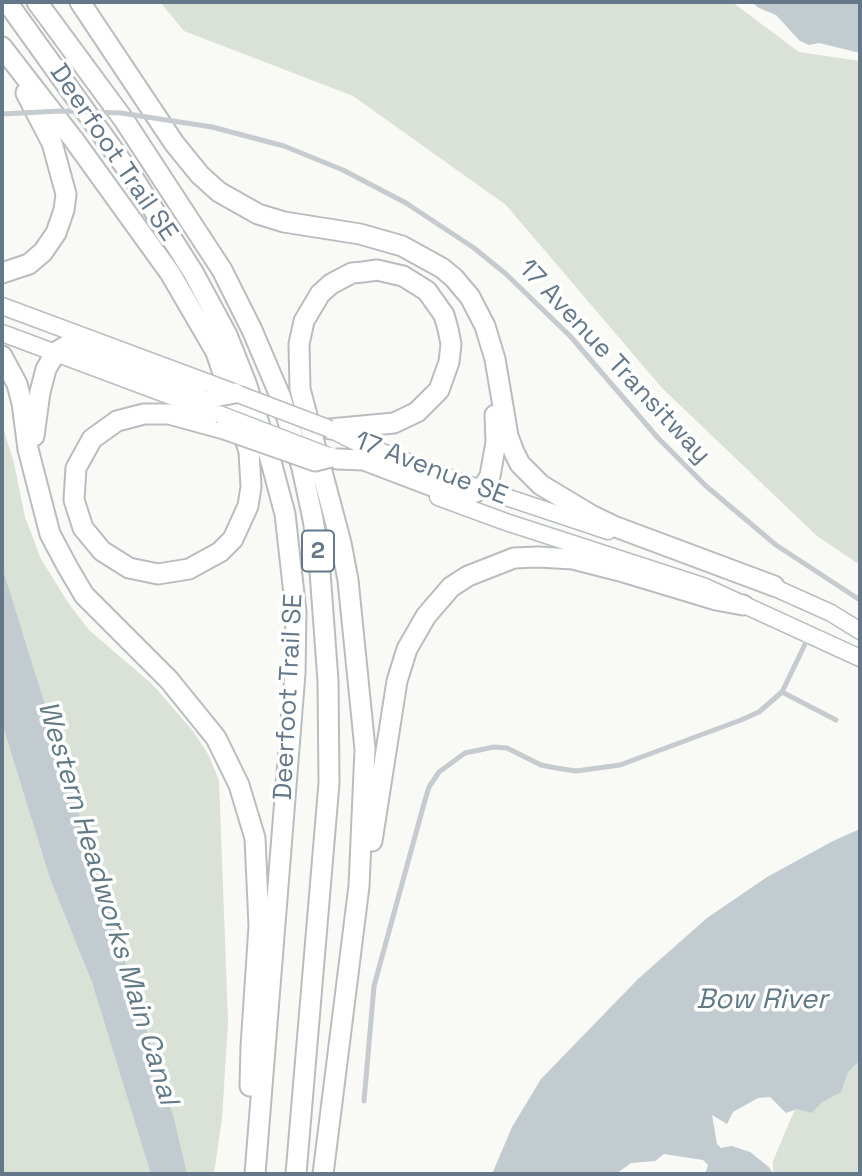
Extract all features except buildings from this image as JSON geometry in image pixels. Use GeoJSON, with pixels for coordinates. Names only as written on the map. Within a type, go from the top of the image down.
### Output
{"type":"FeatureCollection","features":[{"type":"Feature","properties":{"kind":"highway","name":"Deerfoot Trail SE"},"geometry":{"type":"LineString","coordinates":[[7,2],[132,176],[193,272],[227,335],[246,383],[285,514],[296,612],[295,673],[252,1174]]}},
{"type":"Feature","properties":{"kind":"highway","name":"Deerfoot Trail SE"},"geometry":{"type":"LineString","coordinates":[[37,2],[124,120],[222,270],[252,330],[281,398],[310,506],[318,558],[328,681],[329,783],[296,1174]]}},
{"type":"Feature","properties":{"kind":"highway"},"geometry":{"type":"LineString","coordinates":[[79,2],[174,143],[200,175],[219,192],[236,203],[271,218],[402,246],[442,268],[454,278],[470,297],[485,326],[495,359],[514,452],[520,464],[541,485],[616,527],[774,586]]}},
{"type":"Feature","properties":{"kind":"highway"},"geometry":{"type":"LineString","coordinates":[[2,47],[170,274],[216,352],[249,451],[251,477],[248,506],[233,539],[212,557],[189,569],[158,574],[129,568],[102,551],[83,528],[74,500],[76,468],[92,439],[117,421],[144,414],[169,414],[216,406],[234,393]]}},
{"type":"Feature","properties":{"kind":"highway"},"geometry":{"type":"LineString","coordinates":[[2,58],[25,92],[52,143],[66,194],[56,233],[43,252],[29,264],[2,273]]}},
{"type":"Feature","properties":{"kind":"highway"},"geometry":{"type":"LineString","coordinates":[[323,1174],[359,886],[365,750],[348,580],[341,543],[300,389],[298,358],[304,321],[320,294],[331,284],[352,273],[377,270],[403,276],[427,291],[444,315],[451,344],[445,378],[429,402],[407,418],[379,426],[330,429]]}},
{"type":"Feature","properties":{"kind":"highway"},"geometry":{"type":"LineString","coordinates":[[35,472],[34,437],[40,392],[46,369],[56,352],[68,345],[88,348],[216,406],[315,461],[334,458],[364,460],[456,495],[466,495],[482,489],[490,476],[496,442],[485,326]]}},
{"type":"Feature","properties":{"kind":"highway"},"geometry":{"type":"LineString","coordinates":[[2,356],[17,384],[27,449],[50,534],[84,595],[169,680],[216,738],[239,785],[254,838],[259,926],[251,1047],[252,1174]]}},
{"type":"Feature","properties":{"kind":"highway"},"geometry":{"type":"LineString","coordinates":[[359,886],[368,865],[397,681],[407,649],[426,616],[451,587],[488,566],[514,558],[573,559],[716,600],[743,605]]}},
{"type":"Feature","properties":{"kind":"main road"},"geometry":{"type":"LineString","coordinates":[[2,306],[216,406]]}},
{"type":"Feature","properties":{"kind":"main road"},"geometry":{"type":"LineString","coordinates":[[2,333],[56,352]]}},
{"type":"Feature","properties":{"kind":"main road","name":"17 Avenue SE"},"geometry":{"type":"LineString","coordinates":[[234,393],[482,489],[774,586],[831,613],[860,631]]}},
{"type":"Feature","properties":{"kind":"main road","name":"17 Avenue SE"},"geometry":{"type":"LineString","coordinates":[[334,458],[478,513],[697,584],[860,658]]}},
{"type":"Feature","properties":{"kind":"lane","name":"17 Avenue Transitway"},"geometry":{"type":"LineString","coordinates":[[2,114],[110,112],[212,127],[284,146],[343,170],[406,202],[474,248],[506,274],[570,337],[658,438],[706,486],[776,545],[860,600]]}},
{"type":"Feature","properties":{"kind":"lane"},"geometry":{"type":"LineString","coordinates":[[363,1101],[374,986],[425,800],[429,787],[439,772],[465,753],[494,747],[507,748],[541,765],[576,771],[620,765],[741,720],[759,712],[782,692],[810,633]]}},
{"type":"Feature","properties":{"kind":"lane"},"geometry":{"type":"LineString","coordinates":[[782,692],[836,720]]}},
{"type":"Feature","properties":{"kind":"shaded area"},"geometry":{"type":"Polygon","coordinates":[[[160,2],[732,2],[799,52],[860,61],[860,565],[817,536],[662,388],[506,205],[353,96],[184,31],[160,2]]]}},
{"type":"Feature","properties":{"kind":"shaded area"},"geometry":{"type":"Polygon","coordinates":[[[2,424],[14,463],[25,517],[41,559],[89,630],[153,685],[193,731],[208,754],[219,780],[228,1022],[222,1118],[214,1174],[2,1174],[2,424]]]}},
{"type":"Feature","properties":{"kind":"shaded area"},"geometry":{"type":"Polygon","coordinates":[[[860,1037],[860,1174],[773,1174],[773,1161],[814,1064],[860,1037]]]}},
{"type":"Feature","properties":{"kind":"water"},"geometry":{"type":"Polygon","coordinates":[[[751,2],[860,2],[860,53],[819,43],[809,45],[800,41],[776,15],[751,2]]]}},
{"type":"Feature","properties":{"kind":"water","name":"Western Headworks Main Canal"},"geometry":{"type":"Polygon","coordinates":[[[2,567],[174,1119],[187,1174],[151,1174],[92,982],[50,878],[2,723],[2,567]]]}},
{"type":"Feature","properties":{"kind":"water","name":"Bow River"},"geometry":{"type":"Polygon","coordinates":[[[860,829],[860,1060],[848,1072],[841,1092],[821,1103],[812,1113],[797,1109],[786,1113],[770,1097],[758,1098],[733,1112],[727,1124],[712,1115],[717,1144],[721,1148],[732,1146],[750,1152],[769,1167],[773,1174],[705,1174],[708,1165],[703,1160],[664,1154],[655,1161],[631,1163],[616,1174],[492,1174],[512,1127],[541,1079],[638,979],[707,918],[767,877],[860,829]]]}}]}
